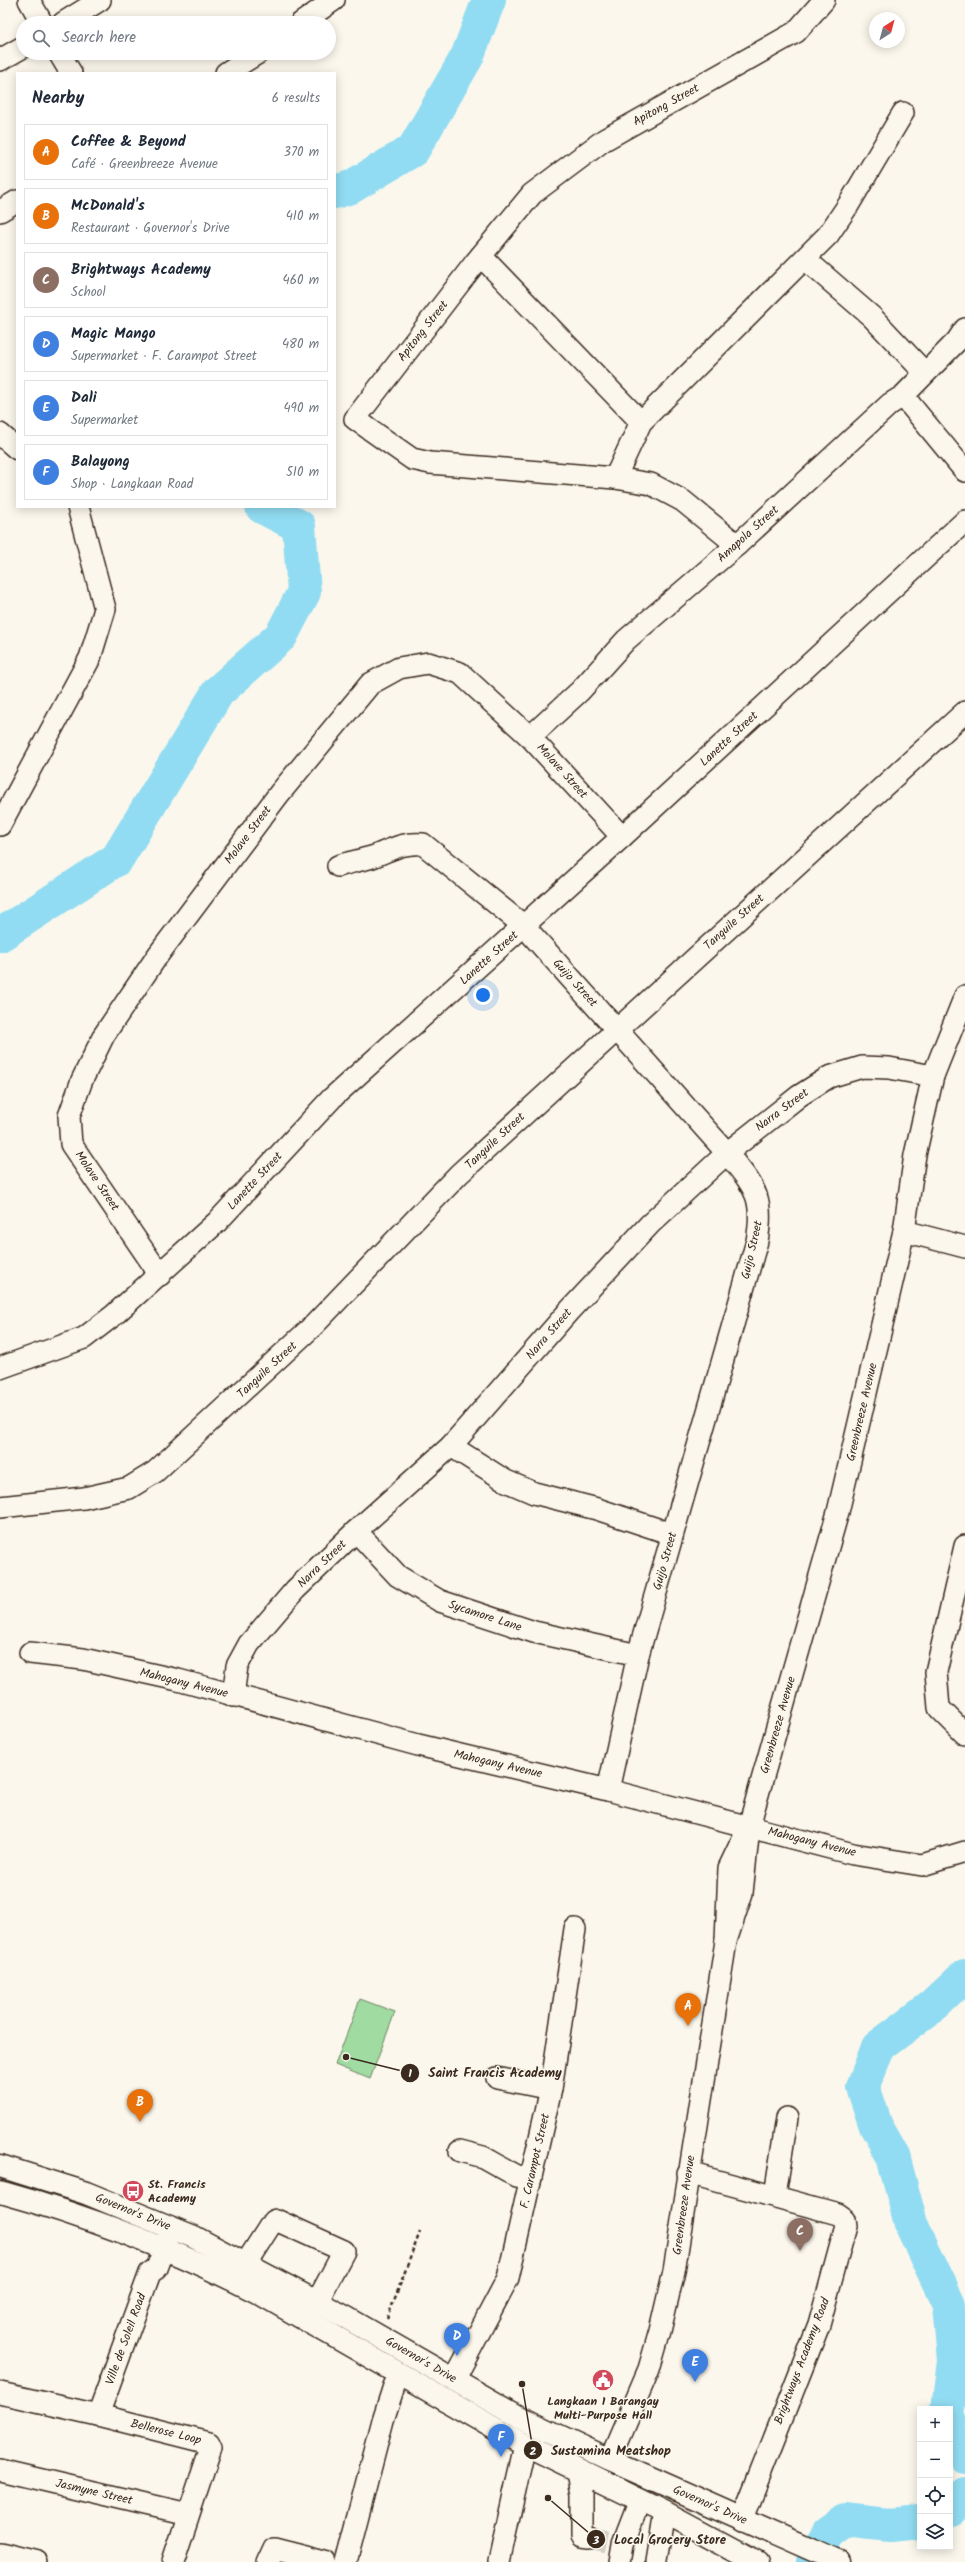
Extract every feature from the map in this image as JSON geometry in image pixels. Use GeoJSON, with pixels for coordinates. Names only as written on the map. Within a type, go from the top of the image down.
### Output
{"type":"FeatureCollection","features":[{"type":"Feature","properties":{"kind":"main road","name":"Governor's Drive"},"geometry":{"type":"LineString","coordinates":[[0,2166],[86,2193],[173,2227],[246,2263],[519,2417],[742,2520],[789,2538],[840,2562]]}},
{"type":"Feature","properties":{"kind":"main road","name":"Governor's Drive"},"geometry":{"type":"LineString","coordinates":[[0,2192],[78,2216],[161,2258],[259,2293],[400,2375],[525,2445],[664,2512],[757,2562]]}},
{"type":"Feature","properties":{"kind":"street"},"geometry":{"type":"LineString","coordinates":[[29,0],[38,16]]}},
{"type":"Feature","properties":{"kind":"street"},"geometry":{"type":"LineString","coordinates":[[74,16],[100,0]]}},
{"type":"Feature","properties":{"kind":"street"},"geometry":{"type":"LineString","coordinates":[[311,16],[334,0]]}},
{"type":"Feature","properties":{"kind":"street","name":"Apitong Street"},"geometry":{"type":"LineString","coordinates":[[737,545],[683,501],[651,484],[615,478],[430,463],[412,459],[355,419],[481,256],[532,194],[604,140],[796,32],[824,0]]}},
{"type":"Feature","properties":{"kind":"street"},"geometry":{"type":"LineString","coordinates":[[0,60],[16,51]]}},
{"type":"Feature","properties":{"kind":"street"},"geometry":{"type":"LineString","coordinates":[[63,60],[70,72]]}},
{"type":"Feature","properties":{"kind":"street"},"geometry":{"type":"LineString","coordinates":[[228,72],[247,60]]}},
{"type":"Feature","properties":{"kind":"street"},"geometry":{"type":"LineString","coordinates":[[615,478],[641,422],[828,235],[845,210],[903,113]]}},
{"type":"Feature","properties":{"kind":"street"},"geometry":{"type":"LineString","coordinates":[[0,212],[16,202]]}},
{"type":"Feature","properties":{"kind":"street"},"geometry":{"type":"LineString","coordinates":[[481,256],[641,422]]}},
{"type":"Feature","properties":{"kind":"street"},"geometry":{"type":"LineString","coordinates":[[805,259],[872,317],[924,372]]}},
{"type":"Feature","properties":{"kind":"street","name":"Amapola Street"},"geometry":{"type":"LineString","coordinates":[[530,737],[580,690],[626,640],[737,545],[890,404],[902,396],[924,372],[957,341],[965,329]]}},
{"type":"Feature","properties":{"kind":"street"},"geometry":{"type":"LineString","coordinates":[[902,396],[965,471]]}},
{"type":"Feature","properties":{"kind":"street"},"geometry":{"type":"LineString","coordinates":[[0,434],[16,448]]}},
{"type":"Feature","properties":{"kind":"street"},"geometry":{"type":"LineString","coordinates":[[0,825],[90,658],[105,609],[78,508]]}},
{"type":"Feature","properties":{"kind":"street","name":"Lanette Street"},"geometry":{"type":"LineString","coordinates":[[0,1368],[84,1338],[114,1316],[217,1222],[332,1098],[622,837],[965,521]]}},
{"type":"Feature","properties":{"kind":"street","name":"Molave Street"},"geometry":{"type":"LineString","coordinates":[[160,1275],[72,1144],[69,1116],[82,1080],[104,1035],[158,955],[279,794],[370,684],[398,668],[428,663],[460,673],[530,737],[622,837]]}},
{"type":"Feature","properties":{"kind":"street","name":"Tanguile Street"},"geometry":{"type":"LineString","coordinates":[[0,1507],[84,1498],[129,1488],[155,1472],[314,1325],[459,1174],[616,1029],[965,712]]}},
{"type":"Feature","properties":{"kind":"street","name":"Guijo Street"},"geometry":{"type":"LineString","coordinates":[[338,866],[374,856],[410,842],[423,844],[524,926],[727,1153],[756,1192],[760,1206],[760,1223],[638,1655],[608,1790]]}},
{"type":"Feature","properties":{"kind":"street","name":"Greenbreeze Avenue"},"geometry":{"type":"LineString","coordinates":[[610,2460],[649,2369],[660,2331],[674,2272],[688,2173],[726,1941],[742,1893],[749,1826],[838,1512],[904,1231],[915,1155],[933,1076],[965,996]]}},
{"type":"Feature","properties":{"kind":"street","name":"Narra Street"},"geometry":{"type":"LineString","coordinates":[[232,1696],[237,1666],[249,1644],[295,1590],[356,1531],[451,1446],[568,1312],[650,1224],[727,1153],[799,1096],[829,1077],[862,1067],[889,1068],[933,1076]]}},
{"type":"Feature","properties":{"kind":"street"},"geometry":{"type":"LineString","coordinates":[[904,1231],[965,1247]]}},
{"type":"Feature","properties":{"kind":"street"},"geometry":{"type":"LineString","coordinates":[[451,1446],[506,1481],[534,1493],[597,1509],[672,1534]]}},
{"type":"Feature","properties":{"kind":"street","name":"Sycamore Lane"},"geometry":{"type":"LineString","coordinates":[[356,1531],[398,1576],[440,1601],[534,1632],[638,1655]]}},
{"type":"Feature","properties":{"kind":"street"},"geometry":{"type":"LineString","coordinates":[[965,1546],[936,1672],[939,1708],[965,1734]]}},
{"type":"Feature","properties":{"kind":"street","name":"Mahogany Avenue"},"geometry":{"type":"LineString","coordinates":[[30,1653],[82,1659],[178,1680],[232,1696],[418,1745],[608,1790],[853,1854],[922,1865],[965,1852]]}},
{"type":"Feature","properties":{"kind":"street","name":"F. Carampot Street"},"geometry":{"type":"LineString","coordinates":[[454,2380],[508,2278],[551,2089],[575,1929]]}},
{"type":"Feature","properties":{"kind":"street"},"geometry":{"type":"LineString","coordinates":[[497,2078],[551,2089]]}},
{"type":"Feature","properties":{"kind":"street"},"geometry":{"type":"LineString","coordinates":[[776,2196],[787,2118]]}},
{"type":"Feature","properties":{"kind":"street"},"geometry":{"type":"LineString","coordinates":[[460,2151],[483,2157],[517,2176],[531,2178]]}},
{"type":"Feature","properties":{"kind":"street","name":"Brightways Academy Road"},"geometry":{"type":"LineString","coordinates":[[688,2173],[776,2196],[838,2214],[845,2218],[846,2226],[818,2325],[742,2520]]}},
{"type":"Feature","properties":{"kind":"street"},"geometry":{"type":"LineString","coordinates":[[246,2263],[273,2221],[276,2220],[344,2251],[317,2302]]}},
{"type":"Feature","properties":{"kind":"street","name":"Ville de Soleil Road"},"geometry":{"type":"LineString","coordinates":[[104,2416],[160,2277],[161,2258],[173,2227]]}},
{"type":"Feature","properties":{"kind":"street"},"geometry":{"type":"LineString","coordinates":[[346,2562],[383,2420],[394,2386],[400,2375]]}},
{"type":"Feature","properties":{"kind":"street","name":"Bellerose Loop"},"geometry":{"type":"LineString","coordinates":[[0,2393],[104,2416],[209,2443],[211,2447],[173,2562]]}},
{"type":"Feature","properties":{"kind":"street"},"geometry":{"type":"LineString","coordinates":[[499,2562],[525,2445]]}},
{"type":"Feature","properties":{"kind":"street","name":"Jasmyne Street"},"geometry":{"type":"LineString","coordinates":[[0,2470],[188,2514]]}},
{"type":"Feature","properties":{"kind":"street"},"geometry":{"type":"LineString","coordinates":[[578,2471],[582,2493],[582,2537],[610,2547],[640,2500]]}},
{"type":"Feature","properties":{"kind":"street"},"geometry":{"type":"LineString","coordinates":[[656,2562],[664,2512]]}},
{"type":"Feature","properties":{"kind":"street"},"geometry":{"type":"LineString","coordinates":[[268,2562],[274,2549],[325,2562]]}},
{"type":"Feature","properties":{"kind":"street"},"geometry":{"type":"LineString","coordinates":[[0,2552],[37,2562]]}},
{"type":"Feature","properties":{"kind":"path"},"geometry":{"type":"LineString","coordinates":[[386,2323],[420,2232]]}},
{"type":"Feature","properties":{"kind":"green space"},"geometry":{"type":"Polygon","coordinates":[[[360,1999],[395,2012],[370,2079],[335,2065],[360,1999]]]}},
{"type":"Feature","properties":{"kind":"waterway"},"geometry":{"type":"LineString","coordinates":[[336,192],[351,187],[413,150],[467,57],[489,0]]}},
{"type":"Feature","properties":{"kind":"waterway"},"geometry":{"type":"LineString","coordinates":[[0,935],[117,859],[218,692],[281,636],[304,592],[299,526],[264,508]]}},
{"type":"Feature","properties":{"kind":"waterway"},"geometry":{"type":"LineString","coordinates":[[948,2406],[954,2360],[949,2304],[911,2224],[893,2156],[876,2126],[863,2087],[878,2047],[934,2005],[965,1976]]}},
{"type":"Feature","properties":{"kind":"waterway"},"geometry":{"type":"LineString","coordinates":[[953,2437],[965,2457]]}},
{"type":"Feature","properties":{"kind":"waterway"},"geometry":{"type":"LineString","coordinates":[[953,2507],[965,2494]]}},
{"type":"Feature","properties":{"kind":"waterway"},"geometry":{"type":"LineString","coordinates":[[813,2562],[828,2532],[845,2520],[889,2525],[917,2522]]}},
{"type":"Feature","properties":{"kind":"tunnel"},"geometry":{"type":"LineString","coordinates":[[590,2538],[608,2542]]}},
{"type":"Feature","properties":{"kind":"place","name":"Coffee & Beyond"},"geometry":{"type":"Point","coordinates":[688,2026]}},
{"type":"Feature","properties":{"kind":"place","name":"Saint Francis Academy"},"geometry":{"type":"Point","coordinates":[346,2057]}},
{"type":"Feature","properties":{"kind":"place","name":"McDonald's"},"geometry":{"type":"Point","coordinates":[140,2122]}},
{"type":"Feature","properties":{"kind":"place","name":"St. Francis Academy"},"geometry":{"type":"Point","coordinates":[133,2191]}},
{"type":"Feature","properties":{"kind":"place","name":"Brightways Academy"},"geometry":{"type":"Point","coordinates":[800,2251]}},
{"type":"Feature","properties":{"kind":"place","name":"Magic Mango"},"geometry":{"type":"Point","coordinates":[457,2356]}},
{"type":"Feature","properties":{"kind":"place","name":"Langkaan 1 Barangay Multi-Purpose Hall"},"geometry":{"type":"Point","coordinates":[603,2380]}},
{"type":"Feature","properties":{"kind":"place","name":"Dali"},"geometry":{"type":"Point","coordinates":[695,2382]}},
{"type":"Feature","properties":{"kind":"place","name":"Sustamina Meatshop"},"geometry":{"type":"Point","coordinates":[522,2384]}},
{"type":"Feature","properties":{"kind":"place","name":"Balayong"},"geometry":{"type":"Point","coordinates":[501,2457]}},
{"type":"Feature","properties":{"kind":"place","name":"Local Grocery Store"},"geometry":{"type":"Point","coordinates":[548,2498]}}]}
